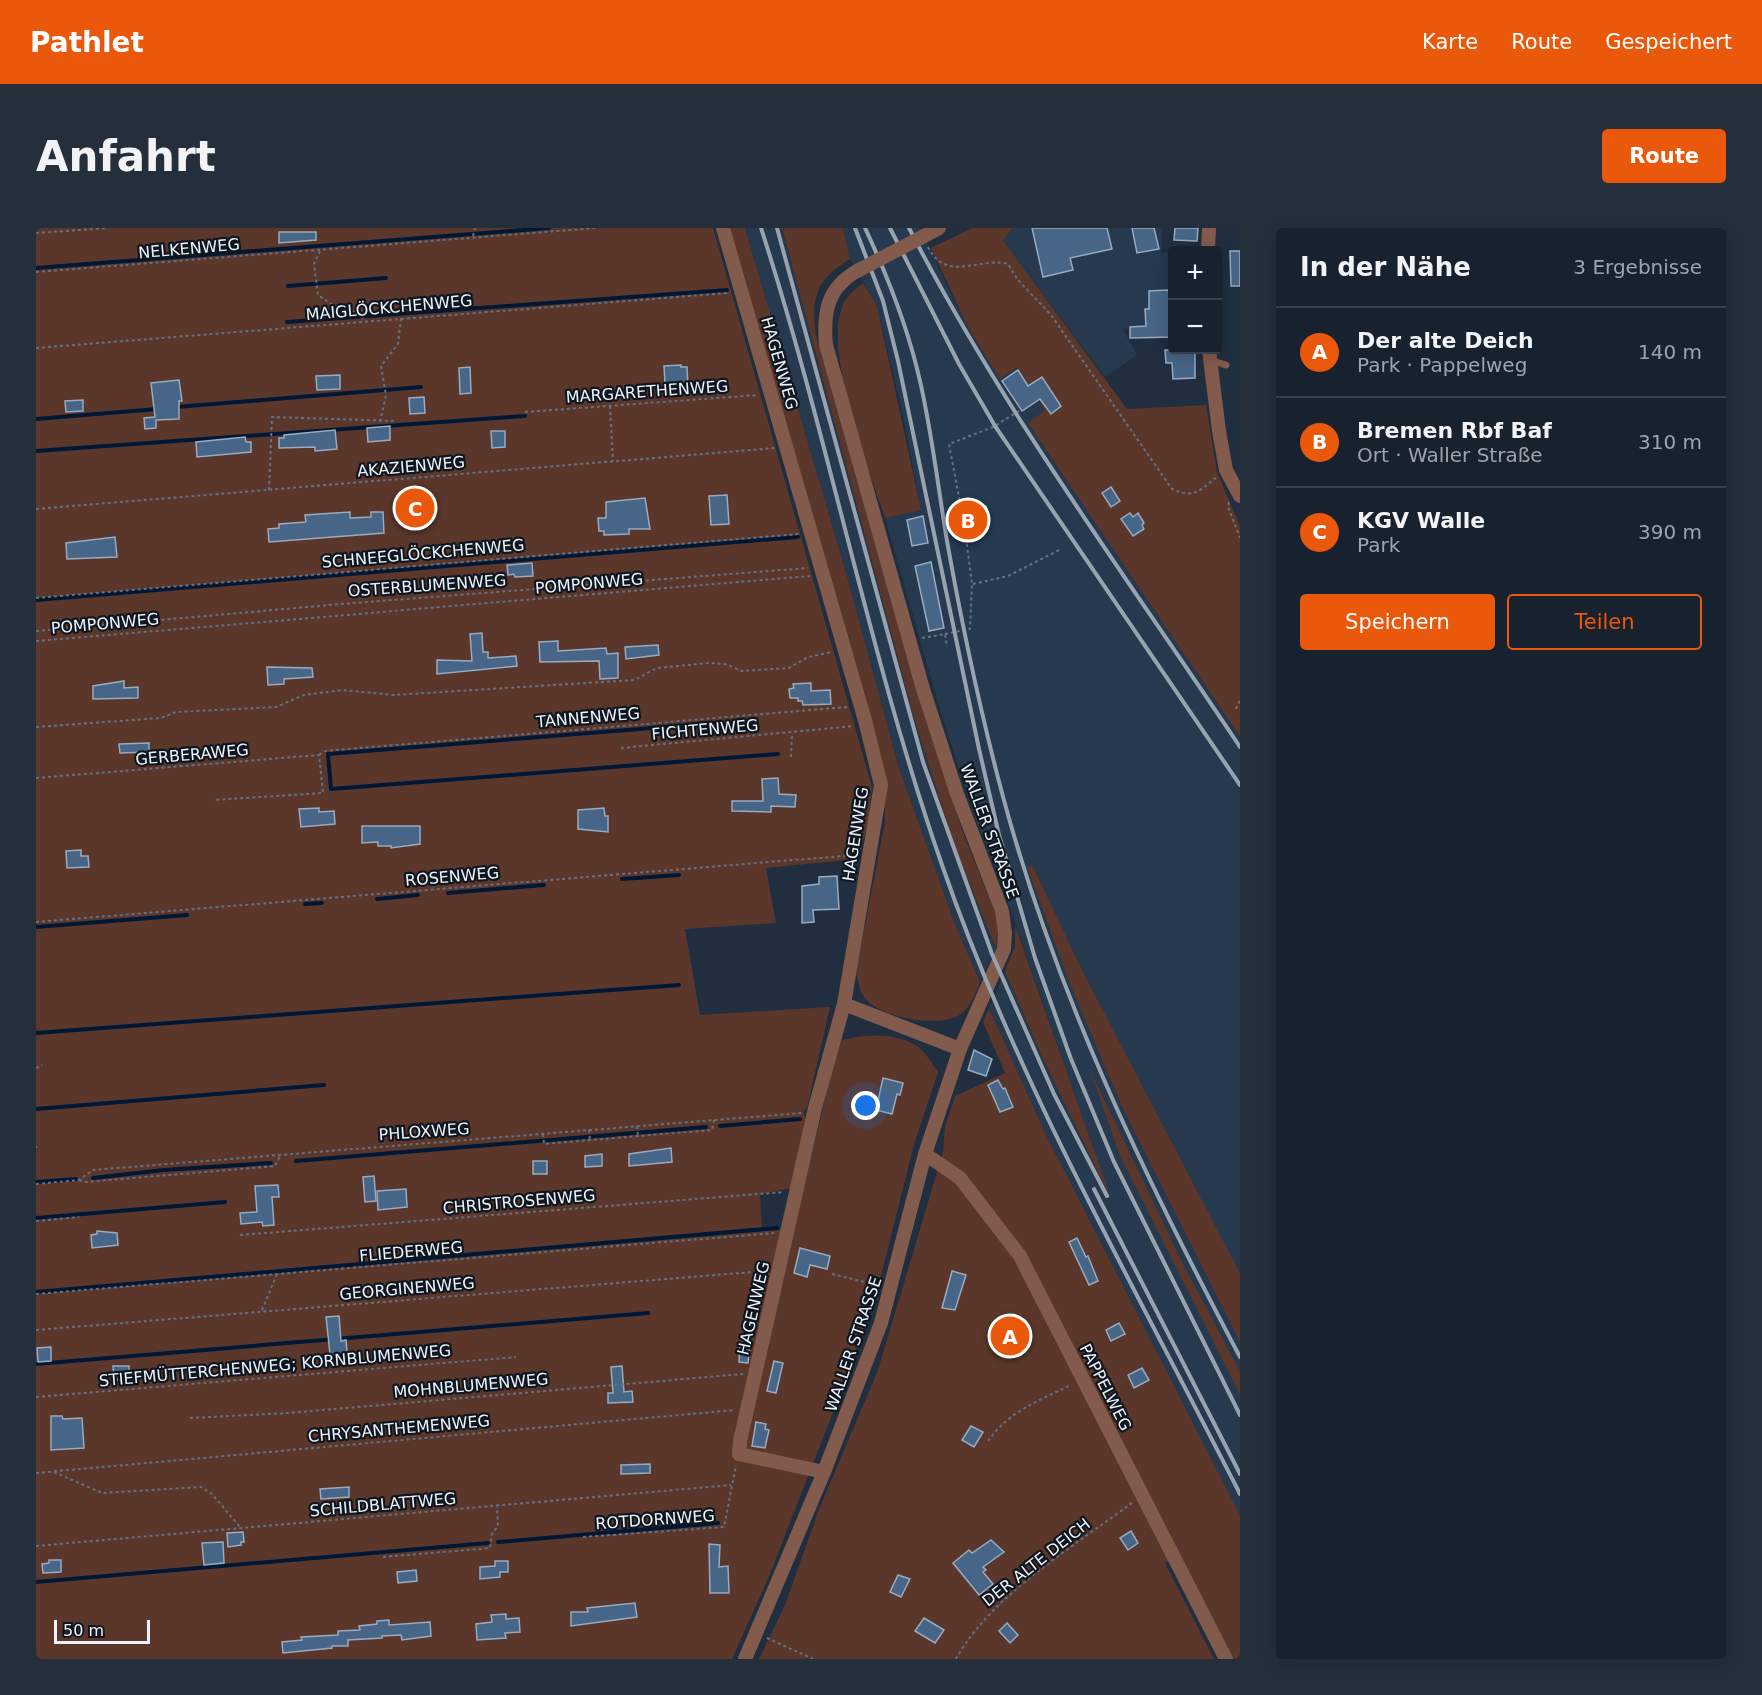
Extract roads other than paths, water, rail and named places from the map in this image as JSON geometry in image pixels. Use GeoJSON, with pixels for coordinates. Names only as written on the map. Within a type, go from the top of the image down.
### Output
{"type":"FeatureCollection","features":[{"type":"Feature","properties":{"kind":"street","name":"HAGENWEG"},"geometry":{"type":"LineString","coordinates":[[723,228],[866,724],[881,784],[844,1004],[815,1108],[799,1190],[747,1408],[739,1454],[824,1473]]}},
{"type":"Feature","properties":{"kind":"street","name":"WALLER STRASSE"},"geometry":{"type":"LineString","coordinates":[[745,1659],[824,1473],[881,1323],[925,1154],[960,1049],[1004,949],[1002,912],[957,794],[923,689],[826,345],[825,321],[828,301],[844,278],[925,240],[939,228]]}},
{"type":"Feature","properties":{"kind":"street"},"geometry":{"type":"LineString","coordinates":[[1208,246],[1209,228]]}},
{"type":"Feature","properties":{"kind":"street"},"geometry":{"type":"LineString","coordinates":[[1209,355],[1229,476],[1240,496]]}},
{"type":"Feature","properties":{"kind":"street"},"geometry":{"type":"LineString","coordinates":[[844,1004],[960,1049]]}},
{"type":"Feature","properties":{"kind":"street","name":"PAPPELWEG"},"geometry":{"type":"LineString","coordinates":[[925,1154],[960,1178],[1020,1256],[1226,1659]]}},
{"type":"Feature","properties":{"kind":"lane"},"geometry":{"type":"LineString","coordinates":[[1209,355],[1226,365]]}},
{"type":"Feature","properties":{"kind":"waterway"},"geometry":{"type":"LineString","coordinates":[[36,268],[549,228]]}},
{"type":"Feature","properties":{"kind":"waterway"},"geometry":{"type":"LineString","coordinates":[[288,286],[386,278]]}},
{"type":"Feature","properties":{"kind":"waterway"},"geometry":{"type":"LineString","coordinates":[[287,322],[727,290]]}},
{"type":"Feature","properties":{"kind":"waterway"},"geometry":{"type":"LineString","coordinates":[[176,407],[421,387]]}},
{"type":"Feature","properties":{"kind":"waterway"},"geometry":{"type":"LineString","coordinates":[[36,419],[157,409]]}},
{"type":"Feature","properties":{"kind":"waterway"},"geometry":{"type":"LineString","coordinates":[[36,451],[525,416]]}},
{"type":"Feature","properties":{"kind":"waterway"},"geometry":{"type":"LineString","coordinates":[[36,600],[798,537]]}},
{"type":"Feature","properties":{"kind":"waterway"},"geometry":{"type":"LineString","coordinates":[[715,723],[328,754],[331,789],[778,754]]}},
{"type":"Feature","properties":{"kind":"waterway"},"geometry":{"type":"LineString","coordinates":[[622,879],[679,875]]}},
{"type":"Feature","properties":{"kind":"waterway"},"geometry":{"type":"LineString","coordinates":[[448,893],[544,885]]}},
{"type":"Feature","properties":{"kind":"waterway"},"geometry":{"type":"LineString","coordinates":[[377,899],[418,895]]}},
{"type":"Feature","properties":{"kind":"waterway"},"geometry":{"type":"LineString","coordinates":[[305,904],[322,903]]}},
{"type":"Feature","properties":{"kind":"waterway"},"geometry":{"type":"LineString","coordinates":[[36,927],[187,915]]}},
{"type":"Feature","properties":{"kind":"waterway"},"geometry":{"type":"LineString","coordinates":[[36,1033],[679,985]]}},
{"type":"Feature","properties":{"kind":"waterway"},"geometry":{"type":"LineString","coordinates":[[36,1109],[324,1085]]}},
{"type":"Feature","properties":{"kind":"waterway"},"geometry":{"type":"LineString","coordinates":[[720,1126],[800,1119]]}},
{"type":"Feature","properties":{"kind":"waterway"},"geometry":{"type":"LineString","coordinates":[[296,1161],[706,1127]]}},
{"type":"Feature","properties":{"kind":"waterway"},"geometry":{"type":"LineString","coordinates":[[93,1178],[164,1170],[271,1163]]}},
{"type":"Feature","properties":{"kind":"waterway"},"geometry":{"type":"LineString","coordinates":[[36,1182],[76,1179]]}},
{"type":"Feature","properties":{"kind":"waterway"},"geometry":{"type":"LineString","coordinates":[[36,1218],[225,1202]]}},
{"type":"Feature","properties":{"kind":"waterway"},"geometry":{"type":"LineString","coordinates":[[36,1292],[777,1228]]}},
{"type":"Feature","properties":{"kind":"waterway"},"geometry":{"type":"LineString","coordinates":[[36,1364],[648,1313]]}},
{"type":"Feature","properties":{"kind":"waterway"},"geometry":{"type":"LineString","coordinates":[[498,1542],[718,1523]]}},
{"type":"Feature","properties":{"kind":"waterway"},"geometry":{"type":"LineString","coordinates":[[36,1582],[488,1543]]}},
{"type":"Feature","properties":{"kind":"railway"},"geometry":{"type":"LineString","coordinates":[[761,228],[808,387],[892,707],[942,865],[972,946],[1006,1027],[1080,1184],[1240,1494]]}},
{"type":"Feature","properties":{"kind":"railway"},"geometry":{"type":"LineString","coordinates":[[777,228],[923,762],[992,954],[1054,1094],[1107,1196]]}},
{"type":"Feature","properties":{"kind":"railway"},"geometry":{"type":"LineString","coordinates":[[855,228],[883,301],[898,361],[979,749],[999,835],[1035,958],[1071,1059],[1114,1162],[1240,1415]]}},
{"type":"Feature","properties":{"kind":"railway"},"geometry":{"type":"LineString","coordinates":[[865,228],[897,303],[915,361],[928,420],[959,604],[986,730],[1002,793],[1048,940],[1075,1011],[1136,1151],[1240,1357]]}},
{"type":"Feature","properties":{"kind":"railway"},"geometry":{"type":"LineString","coordinates":[[890,228],[959,364],[995,426],[1240,785]]}},
{"type":"Feature","properties":{"kind":"railway"},"geometry":{"type":"LineString","coordinates":[[909,228],[984,362],[1025,428],[1240,747]]}},
{"type":"Feature","properties":{"kind":"railway"},"geometry":{"type":"LineString","coordinates":[[1094,1189],[1240,1474]]}},
{"type":"Feature","properties":{"kind":"place","name":"KGV Walle"},"geometry":{"type":"Point","coordinates":[415,508]}},
{"type":"Feature","properties":{"kind":"place","name":"Bremen Rbf Baf"},"geometry":{"type":"Point","coordinates":[968,520]}},
{"type":"Feature","properties":{"kind":"place","name":"Der alte Deich"},"geometry":{"type":"Point","coordinates":[1010,1336]}}]}
